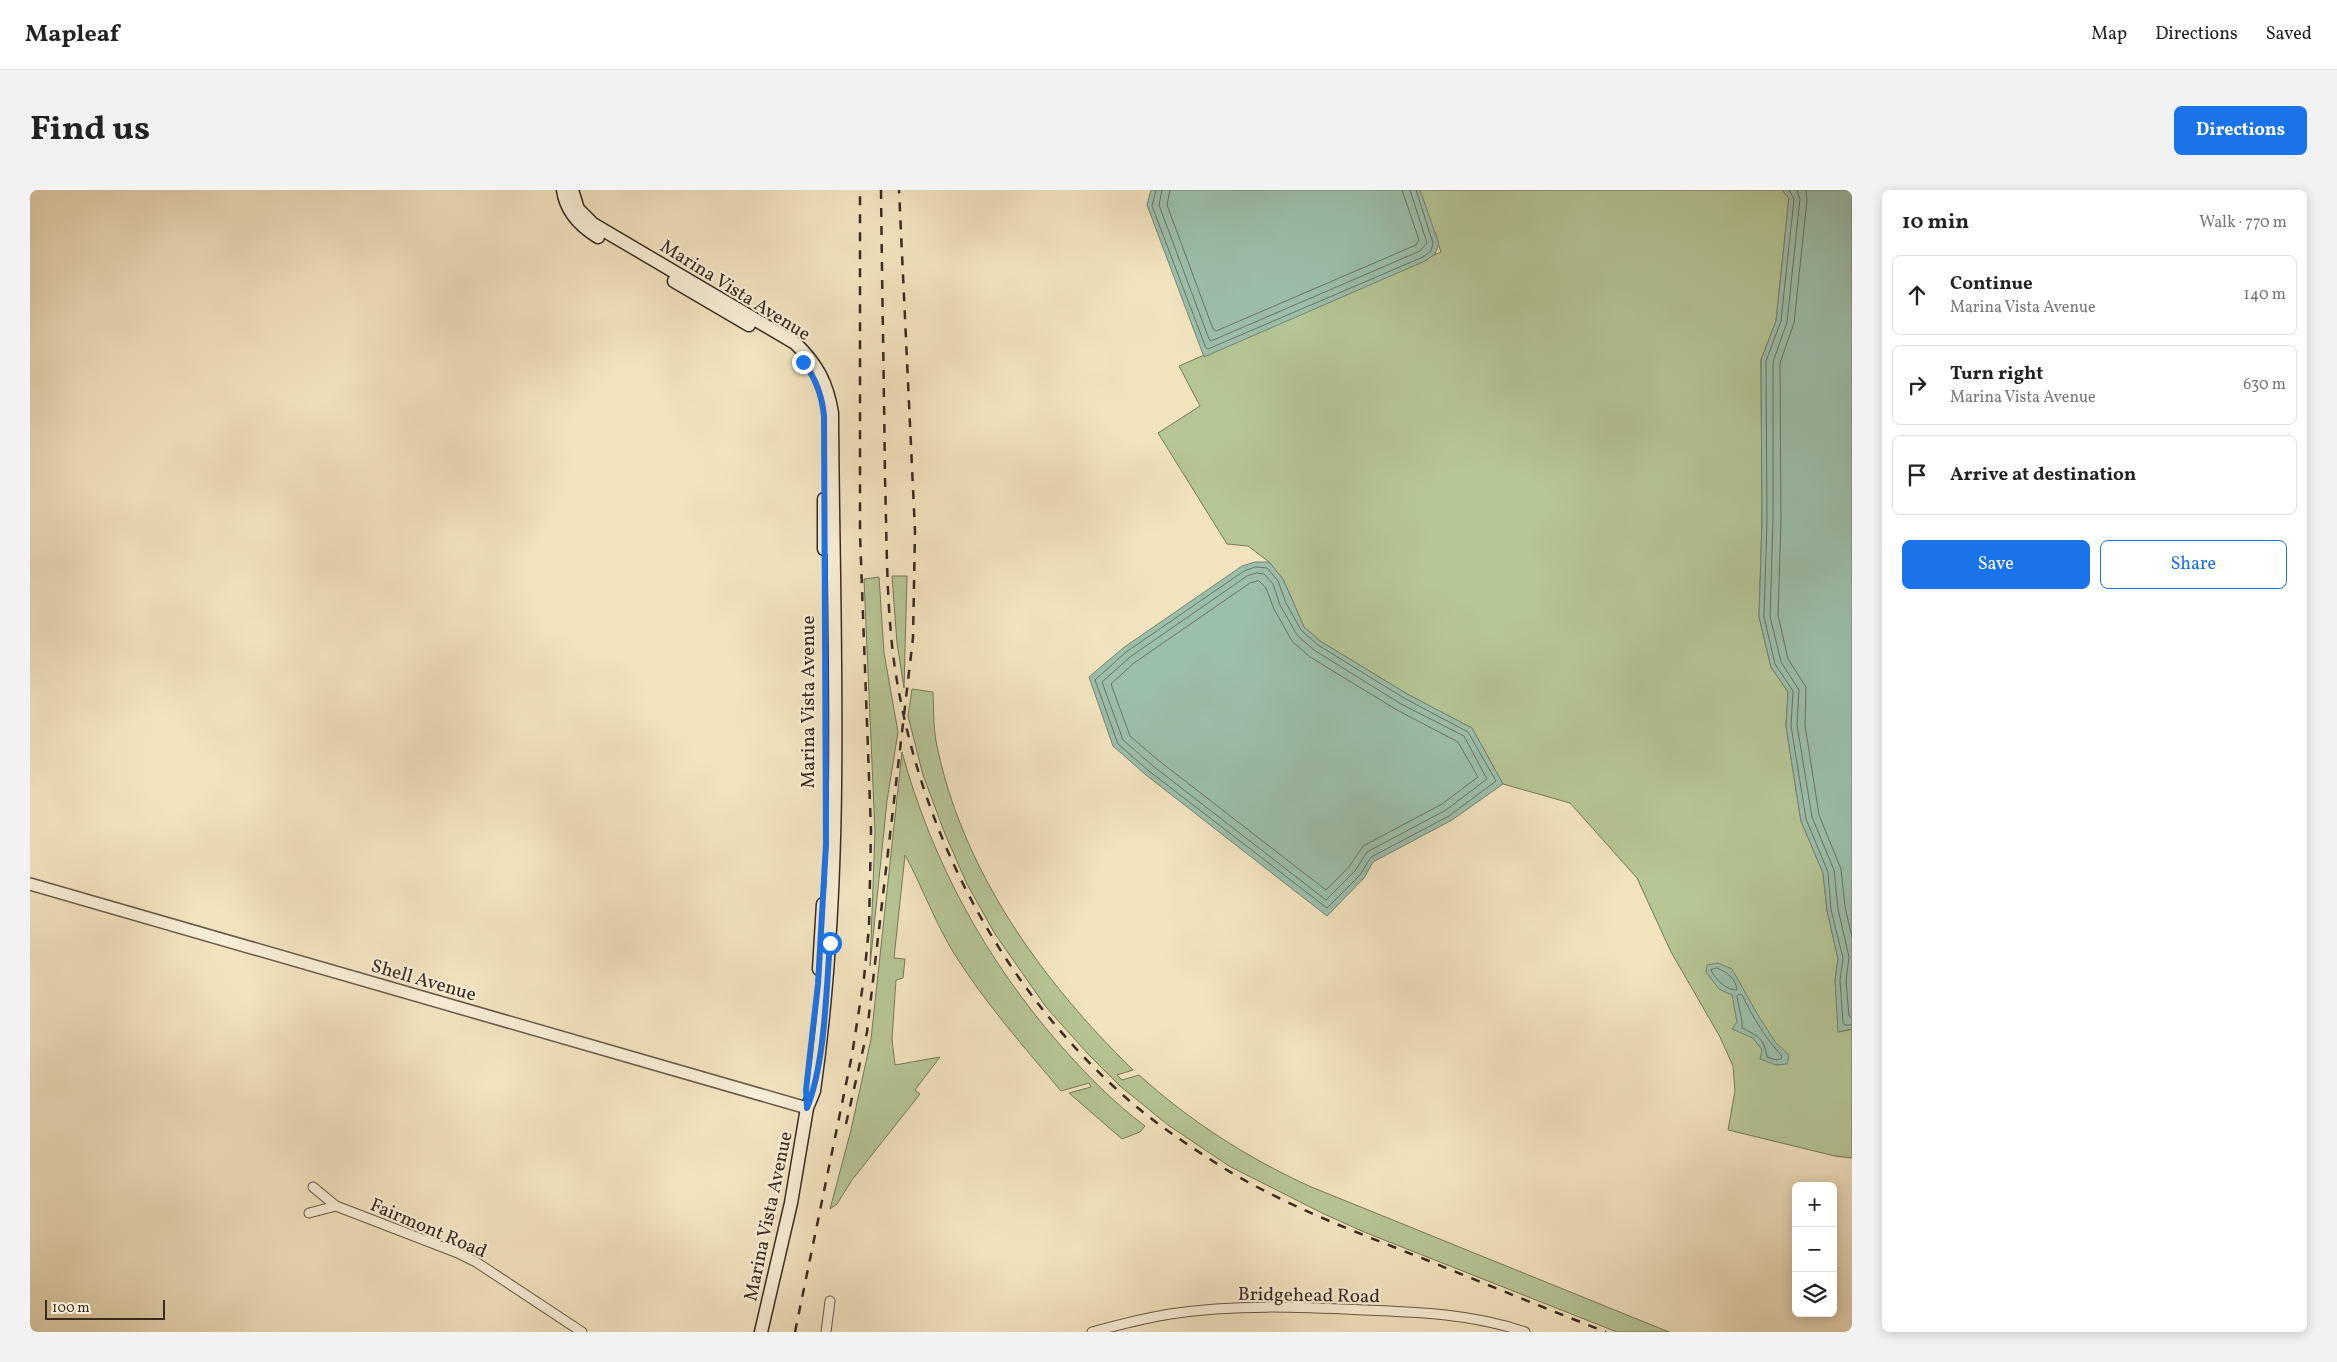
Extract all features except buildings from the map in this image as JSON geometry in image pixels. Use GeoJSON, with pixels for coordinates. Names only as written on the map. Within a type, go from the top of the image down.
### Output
{"type":"FeatureCollection","features":[{"type":"Feature","properties":{"kind":"main road","name":"Marina Vista Avenue"},"geometry":{"type":"LineString","coordinates":[[563,190],[569,209],[584,228],[792,351],[812,374],[822,400],[824,416],[826,844],[818,990],[806,1090],[807,1108],[791,1203],[761,1332]]}},
{"type":"Feature","properties":{"kind":"main road","name":"Marina Vista Avenue"},"geometry":{"type":"LineString","coordinates":[[572,190],[578,209],[593,224],[795,344],[816,366],[824,380],[830,397],[832,413],[834,862],[825,997],[814,1091],[807,1108]]}},
{"type":"Feature","properties":{"kind":"street","name":"Shell Avenue"},"geometry":{"type":"LineString","coordinates":[[30,884],[807,1108]]}},
{"type":"Feature","properties":{"kind":"street","name":"Fairmont Road"},"geometry":{"type":"LineString","coordinates":[[314,1186],[336,1206],[458,1253],[476,1262],[582,1332]]}},
{"type":"Feature","properties":{"kind":"street"},"geometry":{"type":"LineString","coordinates":[[309,1214],[336,1206]]}},
{"type":"Feature","properties":{"kind":"street"},"geometry":{"type":"LineString","coordinates":[[826,1332],[830,1301]]}},
{"type":"Feature","properties":{"kind":"street","name":"Bridgehead Road"},"geometry":{"type":"LineString","coordinates":[[1092,1332],[1171,1314],[1206,1310],[1285,1307],[1459,1316],[1489,1321],[1525,1332]]}},
{"type":"Feature","properties":{"kind":"shaded area"},"geometry":{"type":"Polygon","coordinates":[[[1419,190],[1782,190],[1789,198],[1776,321],[1761,360],[1762,521],[1759,617],[1771,667],[1788,692],[1786,726],[1801,821],[1823,873],[1827,910],[1838,959],[1835,980],[1839,1032],[1852,1029],[1852,1158],[1835,1156],[1728,1130],[1735,1091],[1733,1066],[1720,1037],[1671,952],[1637,878],[1570,803],[1503,784],[1472,728],[1407,694],[1320,641],[1304,627],[1283,579],[1269,562],[1248,546],[1227,544],[1158,433],[1200,406],[1179,366],[1441,252],[1419,190]]]}},
{"type":"Feature","properties":{"kind":"shaded area"},"geometry":{"type":"Polygon","coordinates":[[[892,576],[907,576],[904,688],[897,643],[892,576]]]}},
{"type":"Feature","properties":{"kind":"shaded area"},"geometry":{"type":"Polygon","coordinates":[[[879,577],[884,653],[898,732],[887,801],[870,966],[875,832],[864,579],[879,577]]]}},
{"type":"Feature","properties":{"kind":"shaded area"},"geometry":{"type":"Polygon","coordinates":[[[912,689],[933,692],[935,735],[948,788],[964,834],[985,878],[1009,920],[1067,999],[1133,1070],[1117,1075],[1122,1080],[1139,1075],[1178,1108],[1220,1137],[1263,1163],[1309,1186],[1669,1332],[1617,1332],[1364,1232],[1229,1166],[1168,1125],[1120,1086],[1046,1007],[995,934],[967,884],[945,834],[923,775],[908,716],[912,689]]]}},
{"type":"Feature","properties":{"kind":"shaded area"},"geometry":{"type":"Polygon","coordinates":[[[902,752],[914,793],[929,833],[965,909],[986,945],[1010,981],[1062,1047],[1122,1108],[1145,1126],[1140,1132],[1122,1139],[1069,1093],[1091,1087],[1089,1083],[1061,1091],[979,991],[955,955],[941,931],[905,855],[894,958],[905,959],[903,978],[896,980],[892,1039],[895,1065],[940,1057],[915,1090],[920,1094],[852,1180],[837,1204],[830,1209],[851,1130],[871,1039],[902,752]]]}},
{"type":"Feature","properties":{"kind":"water"},"geometry":{"type":"Polygon","coordinates":[[[1151,190],[1420,190],[1439,244],[1435,254],[1425,261],[1204,357],[1147,205],[1151,190]]]}},
{"type":"Feature","properties":{"kind":"water"},"geometry":{"type":"Polygon","coordinates":[[[1782,190],[1852,190],[1852,1029],[1838,1032],[1835,980],[1838,959],[1827,910],[1823,873],[1801,821],[1786,726],[1788,692],[1771,667],[1759,617],[1762,521],[1761,360],[1776,321],[1789,198],[1782,190]]]}},
{"type":"Feature","properties":{"kind":"water"},"geometry":{"type":"Polygon","coordinates":[[[1255,562],[1269,562],[1283,579],[1304,627],[1320,641],[1407,694],[1472,728],[1503,784],[1452,820],[1373,862],[1364,878],[1327,916],[1146,775],[1113,746],[1089,677],[1123,648],[1242,566],[1255,562]]]}},
{"type":"Feature","properties":{"kind":"water"},"geometry":{"type":"Polygon","coordinates":[[[1718,963],[1732,969],[1776,1043],[1789,1055],[1787,1064],[1776,1065],[1760,1059],[1762,1050],[1753,1038],[1732,1029],[1737,1022],[1732,995],[1719,989],[1706,972],[1707,965],[1718,963]]]}},
{"type":"Feature","properties":{"kind":"railway"},"geometry":{"type":"LineString","coordinates":[[795,1332],[852,1055],[864,978],[869,927],[871,831],[860,534],[860,190]]}},
{"type":"Feature","properties":{"kind":"railway"},"geometry":{"type":"LineString","coordinates":[[881,190],[888,598],[895,669],[907,730],[924,789],[946,846],[972,902],[1004,955],[1039,1005],[1080,1052],[1124,1096],[1159,1125],[1222,1167],[1298,1207],[1606,1332]]}},
{"type":"Feature","properties":{"kind":"railway"},"geometry":{"type":"LineString","coordinates":[[846,1124],[867,1032],[913,638],[915,531],[899,190]]}},
{"type":"Feature","properties":{"kind":"route"},"geometry":{"type":"LineString","coordinates":[[803,362],[812,374],[817,386],[822,400],[824,416],[826,844],[818,984],[806,1090],[807,1108],[814,1091],[830,943]]}}]}
